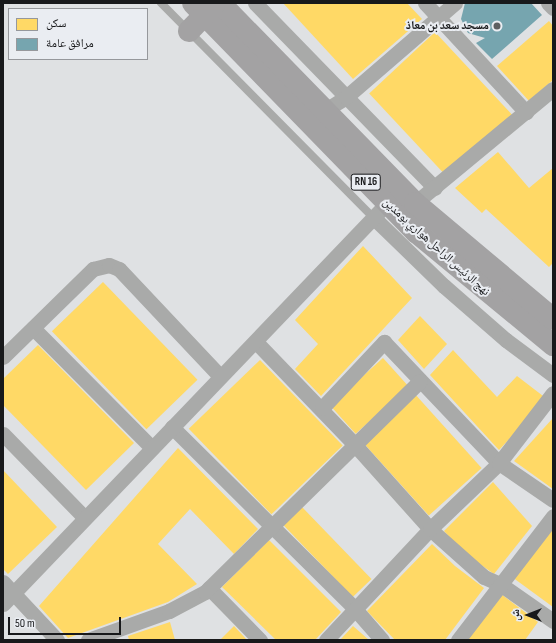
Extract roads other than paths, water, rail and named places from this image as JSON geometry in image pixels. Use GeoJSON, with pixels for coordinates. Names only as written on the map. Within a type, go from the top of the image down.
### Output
{"type":"FeatureCollection","features":[{"type":"Feature","properties":{"kind":"main road"},"geometry":{"type":"LineString","coordinates":[[189,31],[209,6]]}},
{"type":"Feature","properties":{"kind":"main road","name":"نهج الرئيس الراحل هواري بومدين"},"geometry":{"type":"LineString","coordinates":[[209,6],[235,18],[324,112],[394,203],[553,319]]}},
{"type":"Feature","properties":{"kind":"main road","name":"نهج الرئيس الراحل هواري بومدين"},"geometry":{"type":"LineString","coordinates":[[209,6],[394,203],[469,278],[553,344]]}},
{"type":"Feature","properties":{"kind":"street"},"geometry":{"type":"LineString","coordinates":[[235,18],[251,3]]}},
{"type":"Feature","properties":{"kind":"street"},"geometry":{"type":"LineString","coordinates":[[255,3],[435,188]]}},
{"type":"Feature","properties":{"kind":"street"},"geometry":{"type":"LineString","coordinates":[[425,3],[526,112]]}},
{"type":"Feature","properties":{"kind":"street"},"geometry":{"type":"LineString","coordinates":[[324,112],[346,96],[455,3]]}},
{"type":"Feature","properties":{"kind":"street"},"geometry":{"type":"LineString","coordinates":[[548,3],[553,8]]}},
{"type":"Feature","properties":{"kind":"street"},"geometry":{"type":"LineString","coordinates":[[3,604],[220,376],[256,342],[394,203],[435,188],[553,89]]}},
{"type":"Feature","properties":{"kind":"street"},"geometry":{"type":"LineString","coordinates":[[394,203],[455,296],[506,340],[553,375]]}},
{"type":"Feature","properties":{"kind":"street"},"geometry":{"type":"LineString","coordinates":[[3,357],[93,269],[109,265],[119,270],[220,376]]}},
{"type":"Feature","properties":{"kind":"street"},"geometry":{"type":"LineString","coordinates":[[33,328],[152,448]]}},
{"type":"Feature","properties":{"kind":"street"},"geometry":{"type":"LineString","coordinates":[[256,342],[322,408],[430,529],[484,577],[500,584],[553,622]]}},
{"type":"Feature","properties":{"kind":"street"},"geometry":{"type":"LineString","coordinates":[[322,408],[384,342],[498,463],[553,500]]}},
{"type":"Feature","properties":{"kind":"street"},"geometry":{"type":"LineString","coordinates":[[88,640],[169,611],[209,588],[272,528],[420,380]]}},
{"type":"Feature","properties":{"kind":"street"},"geometry":{"type":"LineString","coordinates":[[326,640],[430,529],[498,463],[553,393]]}},
{"type":"Feature","properties":{"kind":"street"},"geometry":{"type":"LineString","coordinates":[[172,427],[355,609],[382,640]]}},
{"type":"Feature","properties":{"kind":"street"},"geometry":{"type":"LineString","coordinates":[[3,434],[85,518]]}},
{"type":"Feature","properties":{"kind":"street"},"geometry":{"type":"LineString","coordinates":[[458,640],[553,516]]}},
{"type":"Feature","properties":{"kind":"street"},"geometry":{"type":"LineString","coordinates":[[3,582],[56,640]]}},
{"type":"Feature","properties":{"kind":"street"},"geometry":{"type":"LineString","coordinates":[[209,588],[260,640]]}},
{"type":"Feature","properties":{"kind":"lane"},"geometry":{"type":"LineString","coordinates":[[161,3],[189,31],[394,203]]}},
{"type":"Feature","properties":{"kind":"place","name":"مسجد سعد بن معاذ"},"geometry":{"type":"Point","coordinates":[497,26]}}]}
